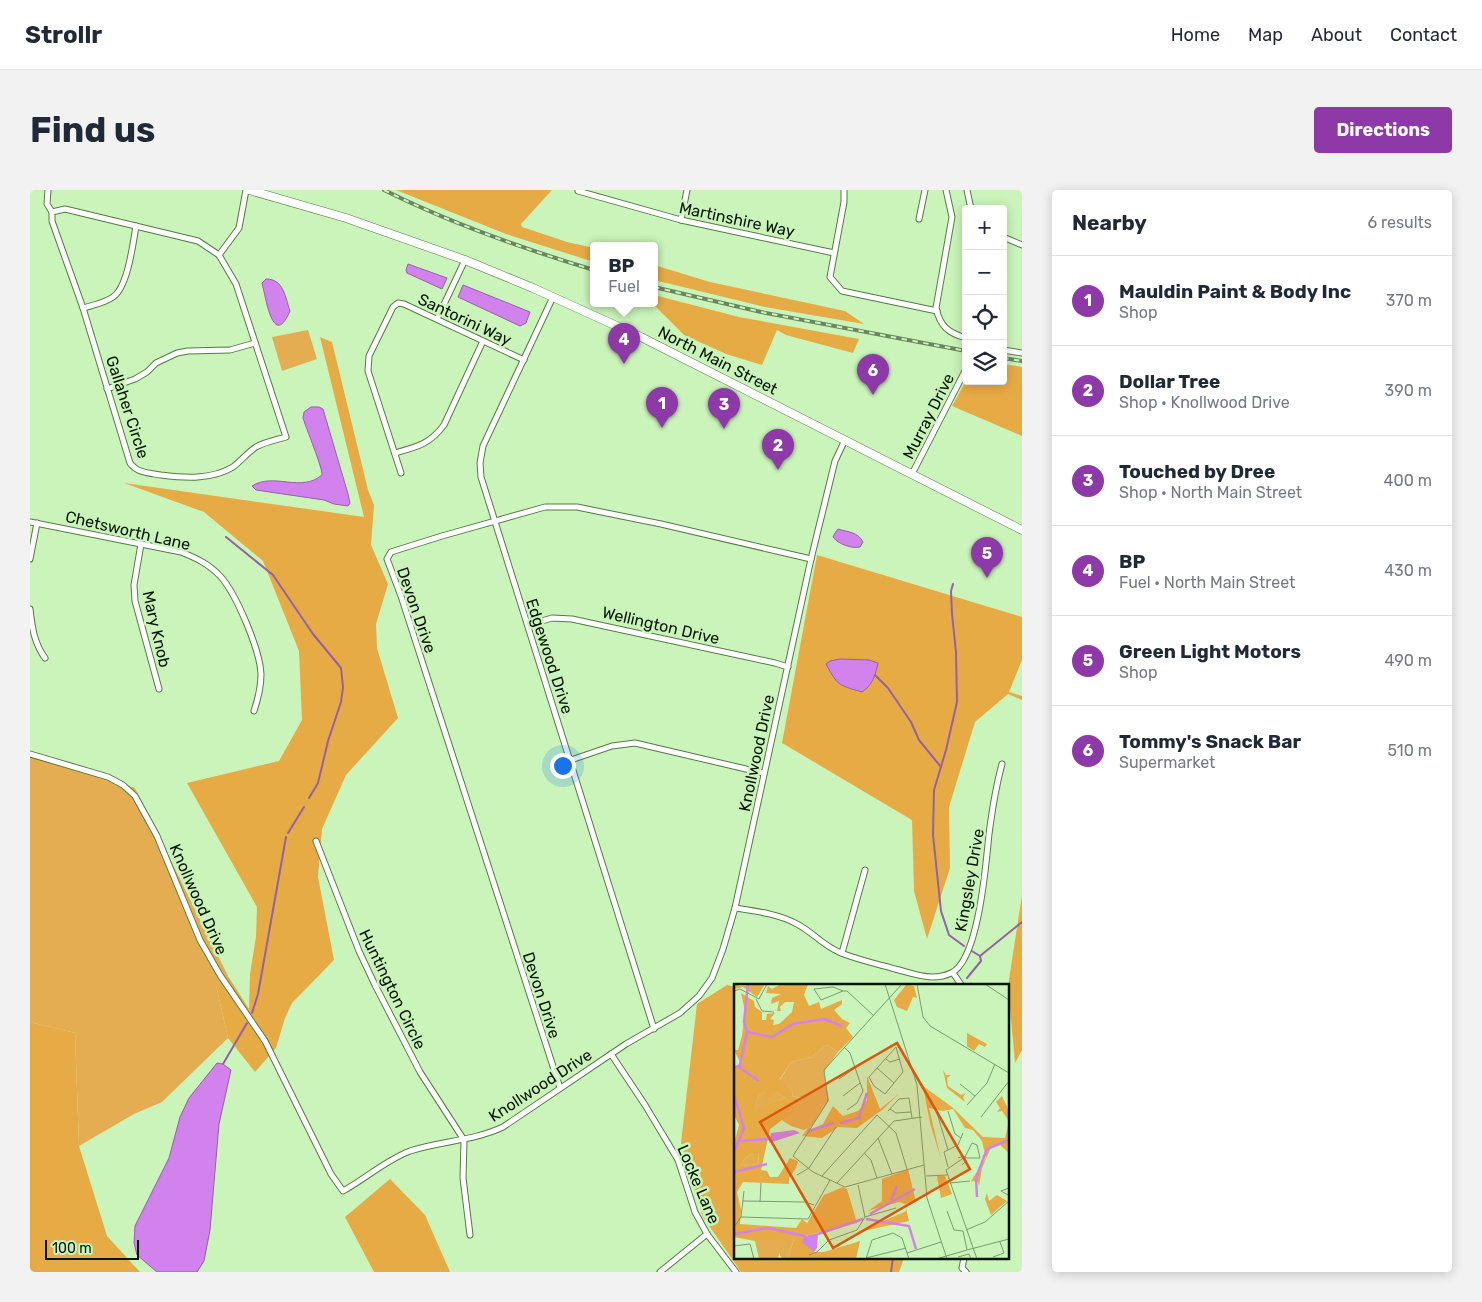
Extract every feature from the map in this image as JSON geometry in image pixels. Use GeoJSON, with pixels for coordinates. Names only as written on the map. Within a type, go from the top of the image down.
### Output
{"type":"FeatureCollection","features":[{"type":"Feature","properties":{"kind":"main road","name":"North Main Street"},"geometry":{"type":"LineString","coordinates":[[247,190],[346,218],[465,260],[553,297],[642,337],[1022,530]]}},
{"type":"Feature","properties":{"kind":"street"},"geometry":{"type":"LineString","coordinates":[[48,190],[48,204],[52,212]]}},
{"type":"Feature","properties":{"kind":"street"},"geometry":{"type":"LineString","coordinates":[[219,255],[239,228],[247,190]]}},
{"type":"Feature","properties":{"kind":"street"},"geometry":{"type":"LineString","coordinates":[[681,220],[687,190]]}},
{"type":"Feature","properties":{"kind":"street"},"geometry":{"type":"LineString","coordinates":[[844,190],[844,202],[830,277],[842,291],[937,311]]}},
{"type":"Feature","properties":{"kind":"street"},"geometry":{"type":"LineString","coordinates":[[919,219],[925,190]]}},
{"type":"Feature","properties":{"kind":"street"},"geometry":{"type":"LineString","coordinates":[[946,190],[952,218],[937,296],[937,311],[942,325],[947,331],[962,337]]}},
{"type":"Feature","properties":{"kind":"street"},"geometry":{"type":"LineString","coordinates":[[967,190],[970,205]]}},
{"type":"Feature","properties":{"kind":"street","name":"Martinshire Way"},"geometry":{"type":"LineString","coordinates":[[578,191],[681,220],[834,253]]}},
{"type":"Feature","properties":{"kind":"street","name":"Gallaher Circle"},"geometry":{"type":"LineString","coordinates":[[65,209],[198,241],[219,255],[236,284],[286,436],[256,447],[233,466],[220,473],[192,478],[141,472],[134,469],[130,463],[83,308],[52,221],[52,212],[65,209]]}},
{"type":"Feature","properties":{"kind":"street"},"geometry":{"type":"LineString","coordinates":[[83,308],[112,298],[117,294],[130,260],[136,226]]}},
{"type":"Feature","properties":{"kind":"street"},"geometry":{"type":"LineString","coordinates":[[1007,239],[1022,245]]}},
{"type":"Feature","properties":{"kind":"street"},"geometry":{"type":"LineString","coordinates":[[438,319],[465,260]]}},
{"type":"Feature","properties":{"kind":"street","name":"Edgewood Drive"},"geometry":{"type":"LineString","coordinates":[[553,297],[486,439],[481,455],[481,477],[654,1028]]}},
{"type":"Feature","properties":{"kind":"street","name":"Santorini Way"},"geometry":{"type":"LineString","coordinates":[[401,473],[368,372],[369,356],[393,307],[398,303],[404,304],[524,360]]}},
{"type":"Feature","properties":{"kind":"street"},"geometry":{"type":"LineString","coordinates":[[395,453],[420,446],[438,434],[483,341]]}},
{"type":"Feature","properties":{"kind":"street"},"geometry":{"type":"LineString","coordinates":[[107,390],[135,379],[147,372],[156,363],[177,353],[230,350],[255,343]]}},
{"type":"Feature","properties":{"kind":"street"},"geometry":{"type":"LineString","coordinates":[[1007,351],[1022,353]]}},
{"type":"Feature","properties":{"kind":"street","name":"Murray Drive"},"geometry":{"type":"LineString","coordinates":[[912,474],[962,377]]}},
{"type":"Feature","properties":{"kind":"street","name":"Knollwood Drive"},"geometry":{"type":"LineString","coordinates":[[30,754],[108,776],[123,785],[135,796],[160,843],[200,940],[220,975],[265,1041],[331,1174],[343,1191],[407,1152],[464,1140],[487,1134],[503,1127],[611,1054],[680,1013],[705,990],[718,967],[735,908],[811,559],[835,461],[844,440]]}},
{"type":"Feature","properties":{"kind":"street","name":"Devon Drive"},"geometry":{"type":"LineString","coordinates":[[560,1088],[400,596],[386,559],[389,554],[397,550],[534,509],[567,506],[661,524],[811,559]]}},
{"type":"Feature","properties":{"kind":"street","name":"Chetsworth Lane"},"geometry":{"type":"LineString","coordinates":[[30,522],[181,552],[192,556],[212,569],[227,584],[240,608],[260,667],[260,693],[254,712]]}},
{"type":"Feature","properties":{"kind":"street"},"geometry":{"type":"LineString","coordinates":[[30,559],[37,523]]}},
{"type":"Feature","properties":{"kind":"street","name":"Mary Knob"},"geometry":{"type":"LineString","coordinates":[[141,544],[134,585],[135,601],[159,689]]}},
{"type":"Feature","properties":{"kind":"street"},"geometry":{"type":"LineString","coordinates":[[30,608],[35,640],[45,658]]}},
{"type":"Feature","properties":{"kind":"street","name":"Wellington Drive"},"geometry":{"type":"LineString","coordinates":[[528,625],[552,618],[572,619],[788,667]]}},
{"type":"Feature","properties":{"kind":"street"},"geometry":{"type":"LineString","coordinates":[[571,760],[612,746],[636,743],[763,773]]}},
{"type":"Feature","properties":{"kind":"street","name":"Kingsley Drive"},"geometry":{"type":"LineString","coordinates":[[953,973],[965,958],[977,920],[992,814],[1002,764]]}},
{"type":"Feature","properties":{"kind":"street","name":"Huntington Circle"},"geometry":{"type":"LineString","coordinates":[[316,841],[359,950],[375,985],[420,1072],[464,1140]]}},
{"type":"Feature","properties":{"kind":"street"},"geometry":{"type":"LineString","coordinates":[[842,953],[865,870]]}},
{"type":"Feature","properties":{"kind":"street"},"geometry":{"type":"LineString","coordinates":[[735,908],[791,920],[828,947],[842,953],[924,976],[939,977],[953,973],[961,984]]}},
{"type":"Feature","properties":{"kind":"street","name":"Locke Lane"},"geometry":{"type":"LineString","coordinates":[[611,1054],[649,1111],[678,1160],[695,1212],[706,1234],[736,1272]]}},
{"type":"Feature","properties":{"kind":"street"},"geometry":{"type":"LineString","coordinates":[[464,1140],[463,1178],[470,1235]]}},
{"type":"Feature","properties":{"kind":"street"},"geometry":{"type":"LineString","coordinates":[[660,1272],[706,1234]]}},
{"type":"Feature","properties":{"kind":"street"},"geometry":{"type":"LineString","coordinates":[[964,1260],[962,1268],[966,1272]]}},
{"type":"Feature","properties":{"kind":"shaded area"},"geometry":{"type":"Polygon","coordinates":[[[396,190],[552,190],[521,224],[522,227],[567,242],[590,247],[590,261],[506,234],[396,190]]]}},
{"type":"Feature","properties":{"kind":"shaded area"},"geometry":{"type":"Polygon","coordinates":[[[408,264],[447,278],[442,289],[407,273],[408,264]]]}},
{"type":"Feature","properties":{"kind":"shaded area"},"geometry":{"type":"Polygon","coordinates":[[[658,266],[710,282],[845,311],[864,324],[765,307],[658,281],[658,266]]]}},
{"type":"Feature","properties":{"kind":"shaded area"},"geometry":{"type":"Polygon","coordinates":[[[266,279],[277,282],[280,285],[290,311],[284,322],[279,325],[275,323],[268,309],[262,283],[266,279]]]}},
{"type":"Feature","properties":{"kind":"shaded area"},"geometry":{"type":"Polygon","coordinates":[[[463,285],[530,312],[526,323],[520,326],[458,297],[463,285]]]}},
{"type":"Feature","properties":{"kind":"shaded area"},"geometry":{"type":"Polygon","coordinates":[[[658,296],[739,317],[859,339],[853,353],[786,335],[777,330],[762,365],[726,354],[684,335],[656,307],[658,307],[658,296]]]}},
{"type":"Feature","properties":{"kind":"shaded area"},"geometry":{"type":"Polygon","coordinates":[[[308,330],[317,359],[282,371],[272,337],[308,330]]]}},
{"type":"Feature","properties":{"kind":"shaded area"},"geometry":{"type":"Polygon","coordinates":[[[320,337],[332,342],[368,490],[374,505],[371,545],[388,584],[376,624],[377,648],[398,718],[346,775],[322,829],[318,877],[334,960],[292,1003],[285,1018],[276,1048],[255,1072],[228,1038],[216,985],[228,976],[249,1009],[250,974],[256,937],[257,907],[187,783],[279,761],[302,720],[299,651],[263,561],[204,512],[124,483],[364,517],[320,337]]]}},
{"type":"Feature","properties":{"kind":"shaded area"},"geometry":{"type":"Polygon","coordinates":[[[1007,365],[1022,367],[1022,436],[952,406],[964,385],[1007,385],[1007,365]]]}},
{"type":"Feature","properties":{"kind":"shaded area"},"geometry":{"type":"Polygon","coordinates":[[[311,407],[323,409],[348,494],[350,503],[348,506],[324,500],[256,490],[252,486],[260,482],[269,481],[305,482],[314,480],[322,475],[303,418],[304,412],[311,407]]]}},
{"type":"Feature","properties":{"kind":"shaded area"},"geometry":{"type":"Polygon","coordinates":[[[838,529],[858,536],[863,542],[860,547],[849,547],[835,540],[833,537],[838,529]]]}},
{"type":"Feature","properties":{"kind":"shaded area"},"geometry":{"type":"Polygon","coordinates":[[[817,555],[1022,617],[1022,660],[1009,692],[1022,696],[1022,700],[1008,694],[975,722],[949,807],[950,868],[927,939],[914,891],[912,820],[782,743],[817,555]]]}},
{"type":"Feature","properties":{"kind":"shaded area"},"geometry":{"type":"Polygon","coordinates":[[[840,659],[869,660],[878,663],[873,679],[862,692],[843,686],[833,677],[826,664],[840,659]]]}},
{"type":"Feature","properties":{"kind":"shaded area"},"geometry":{"type":"Polygon","coordinates":[[[30,756],[135,788],[228,976],[216,985],[228,1038],[162,1102],[134,1114],[79,1146],[75,1033],[30,1022],[30,756]]]}},
{"type":"Feature","properties":{"kind":"shaded area"},"geometry":{"type":"Polygon","coordinates":[[[1022,895],[1022,1050],[1015,1063],[1008,984],[1022,895]]]}},
{"type":"Feature","properties":{"kind":"shaded area"},"geometry":{"type":"Polygon","coordinates":[[[727,985],[734,987],[734,1260],[903,1260],[899,1272],[741,1272],[703,1217],[681,1143],[697,1004],[727,985]]]}},
{"type":"Feature","properties":{"kind":"shaded area"},"geometry":{"type":"Polygon","coordinates":[[[30,1022],[75,1033],[79,1146],[107,1236],[140,1272],[30,1272],[30,1022]]]}},
{"type":"Feature","properties":{"kind":"shaded area"},"geometry":{"type":"Polygon","coordinates":[[[217,1063],[223,1064],[231,1070],[219,1124],[210,1230],[204,1261],[197,1272],[157,1272],[137,1255],[134,1243],[135,1226],[169,1158],[180,1117],[189,1098],[217,1063]]]}},
{"type":"Feature","properties":{"kind":"shaded area"},"geometry":{"type":"Polygon","coordinates":[[[390,1179],[425,1215],[450,1272],[374,1272],[345,1217],[390,1179]]]}},
{"type":"Feature","properties":{"kind":"waterway"},"geometry":{"type":"LineString","coordinates":[[226,537],[273,575],[313,634],[341,668],[343,687],[341,702],[328,741],[318,783],[309,798]]}},
{"type":"Feature","properties":{"kind":"waterway"},"geometry":{"type":"LineString","coordinates":[[953,584],[951,591],[956,652],[957,702],[934,790],[933,835],[941,911],[949,935],[964,946]]}},
{"type":"Feature","properties":{"kind":"waterway"},"geometry":{"type":"LineString","coordinates":[[875,675],[888,688],[911,722],[919,740],[941,767]]}},
{"type":"Feature","properties":{"kind":"waterway"},"geometry":{"type":"LineString","coordinates":[[288,833],[304,807]]}},
{"type":"Feature","properties":{"kind":"waterway"},"geometry":{"type":"LineString","coordinates":[[252,1013],[258,994],[286,837]]}},
{"type":"Feature","properties":{"kind":"waterway"},"geometry":{"type":"LineString","coordinates":[[967,978],[981,961],[980,956],[1022,922]]}},
{"type":"Feature","properties":{"kind":"waterway"},"geometry":{"type":"LineString","coordinates":[[970,950],[980,956]]}},
{"type":"Feature","properties":{"kind":"waterway"},"geometry":{"type":"LineString","coordinates":[[223,1064],[247,1023]]}},
{"type":"Feature","properties":{"kind":"waterway"},"geometry":{"type":"LineString","coordinates":[[891,1272],[893,1260]]}},
{"type":"Feature","properties":{"kind":"railway"},"geometry":{"type":"LineString","coordinates":[[384,190],[488,234],[590,269]]}},
{"type":"Feature","properties":{"kind":"railway"},"geometry":{"type":"LineString","coordinates":[[658,288],[761,312],[962,350]]}},
{"type":"Feature","properties":{"kind":"railway"},"geometry":{"type":"LineString","coordinates":[[1007,359],[1022,361]]}},
{"type":"Feature","properties":{"kind":"place","name":"BP"},"geometry":{"type":"Point","coordinates":[624,364]}},
{"type":"Feature","properties":{"kind":"place","name":"Tommy's Snack Bar"},"geometry":{"type":"Point","coordinates":[873,395]}},
{"type":"Feature","properties":{"kind":"place","name":"Mauldin Paint & Body Inc"},"geometry":{"type":"Point","coordinates":[662,428]}},
{"type":"Feature","properties":{"kind":"place","name":"Touched by Dree"},"geometry":{"type":"Point","coordinates":[724,429]}},
{"type":"Feature","properties":{"kind":"place","name":"Dollar Tree"},"geometry":{"type":"Point","coordinates":[778,470]}},
{"type":"Feature","properties":{"kind":"place","name":"Green Light Motors"},"geometry":{"type":"Point","coordinates":[987,578]}}]}
